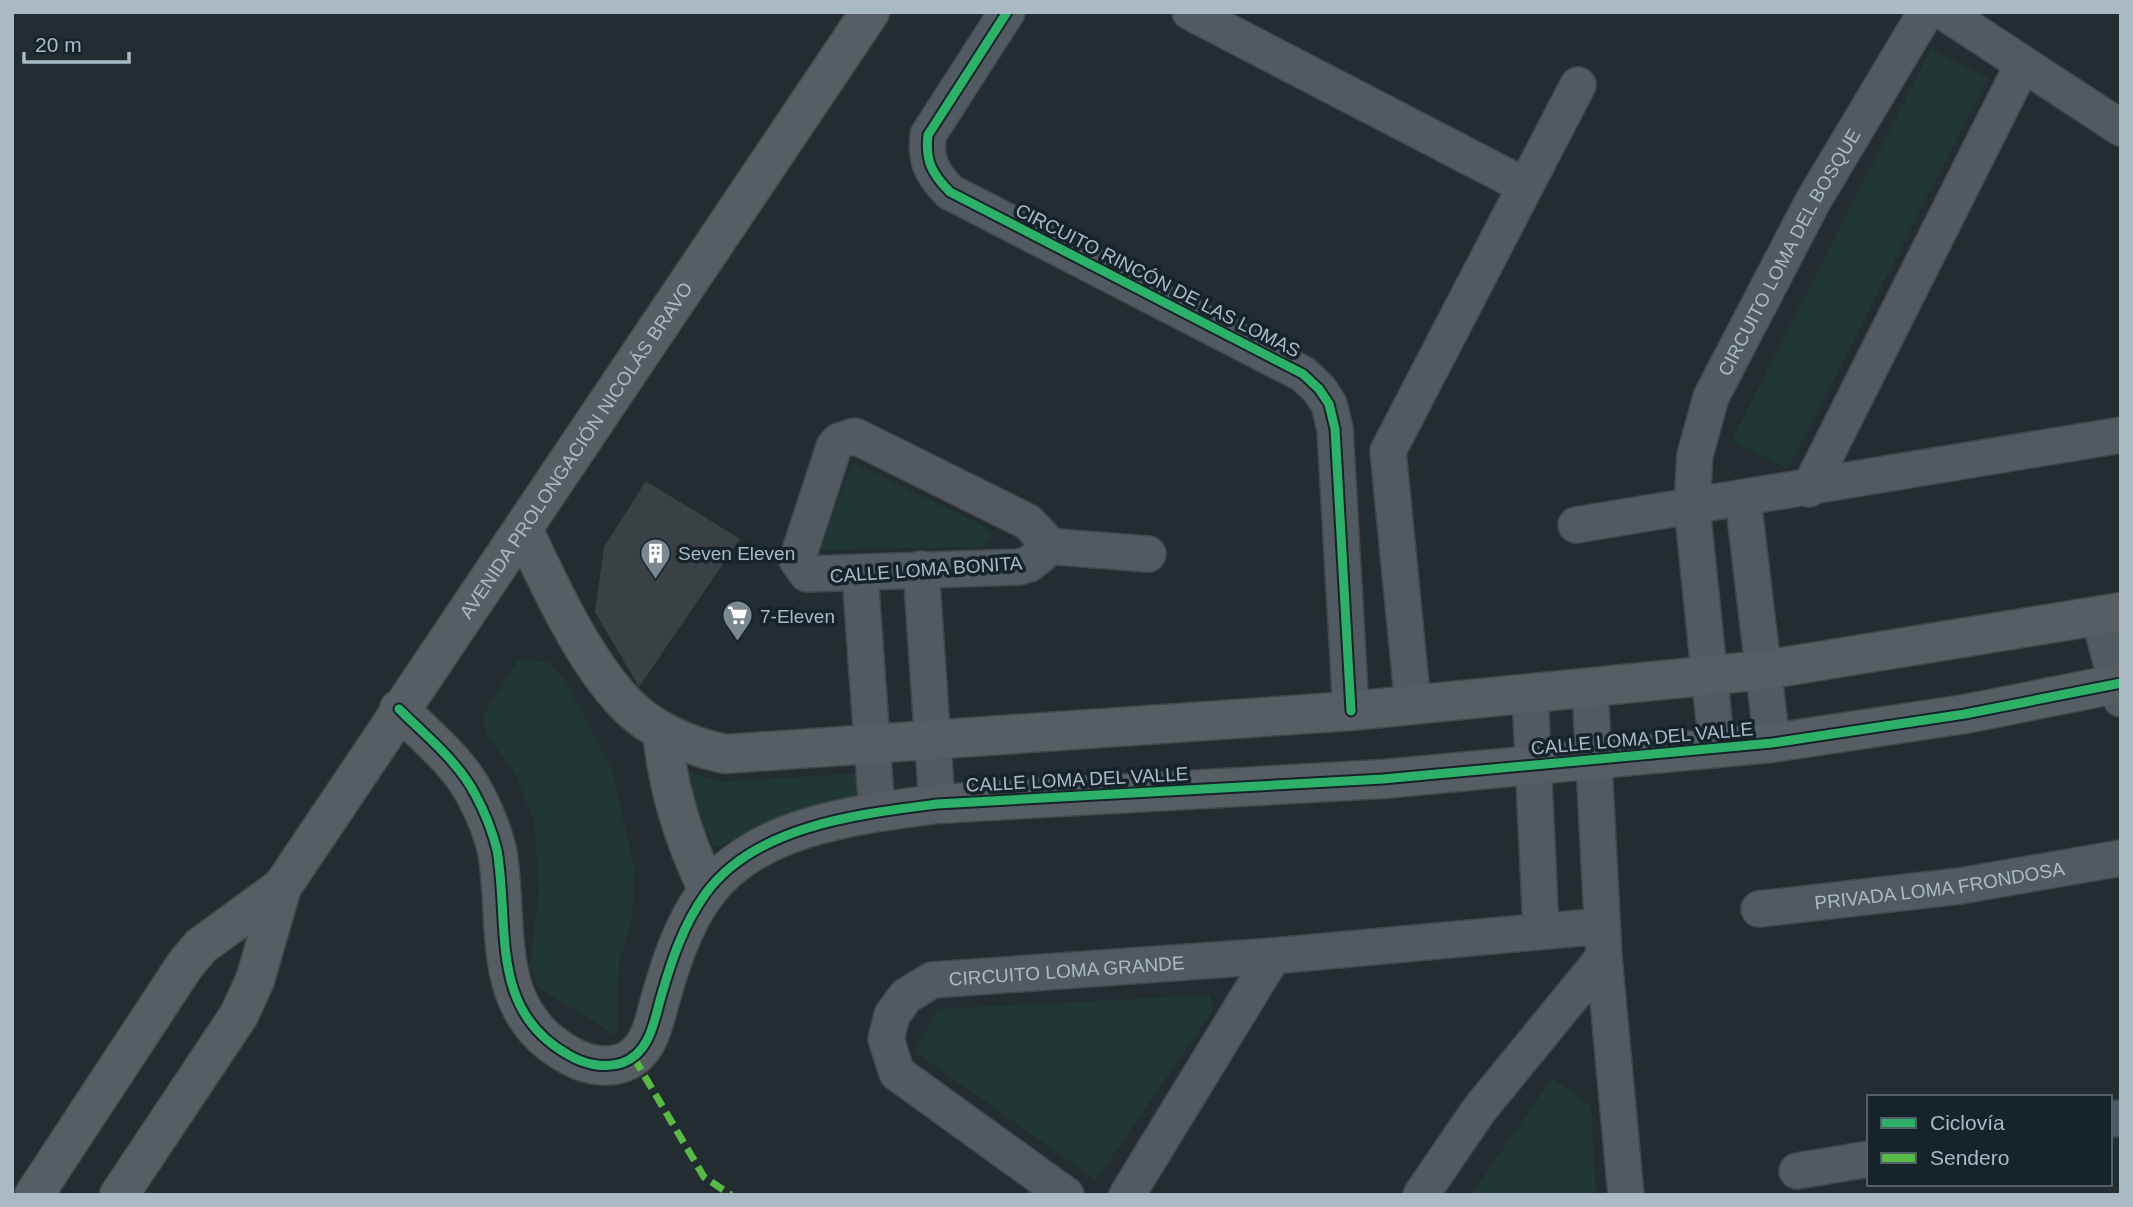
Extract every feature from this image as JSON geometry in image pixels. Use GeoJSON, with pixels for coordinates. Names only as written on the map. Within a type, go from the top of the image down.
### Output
{"type":"FeatureCollection","features":[{"type":"Feature","properties":{"kind":"street","name":"AVENIDA PROLONGACIÓN NICOLÁS BRAVO"},"geometry":{"type":"LineString","coordinates":[[119,1195],[239,1015],[255,980],[282,887],[400,709],[524,531],[870,12]]}},
{"type":"Feature","properties":{"kind":"street","name":"CIRCUITO RINCÓN DE LAS LOMAS"},"geometry":{"type":"LineString","coordinates":[[1007,12],[928,135],[926,155],[938,180],[950,192],[1303,374],[1319,389],[1329,404],[1338,456],[1351,711]]}},
{"type":"Feature","properties":{"kind":"street"},"geometry":{"type":"LineString","coordinates":[[1190,12],[1525,187]]}},
{"type":"Feature","properties":{"kind":"street","name":"CIRCUITO LOMA DEL BOSQUE"},"geometry":{"type":"LineString","coordinates":[[1717,749],[1692,507],[1695,455],[1711,397],[1813,201],[1926,12]]}},
{"type":"Feature","properties":{"kind":"street"},"geometry":{"type":"LineString","coordinates":[[1944,12],[2121,128]]}},
{"type":"Feature","properties":{"kind":"street"},"geometry":{"type":"LineString","coordinates":[[1808,488],[2023,64]]}},
{"type":"Feature","properties":{"kind":"street"},"geometry":{"type":"LineString","coordinates":[[1413,705],[1388,451],[1578,85]]}},
{"type":"Feature","properties":{"kind":"street"},"geometry":{"type":"LineString","coordinates":[[1576,525],[2121,435]]}},
{"type":"Feature","properties":{"kind":"street","name":"CALLE LOMA BONITA"},"geometry":{"type":"LineString","coordinates":[[855,436],[1028,522],[1039,530],[1045,546],[1039,559],[1019,567],[921,569],[813,576],[802,569],[797,560],[834,447],[839,441],[855,436]]}},
{"type":"Feature","properties":{"kind":"street"},"geometry":{"type":"LineString","coordinates":[[1338,456],[1388,451]]}},
{"type":"Feature","properties":{"kind":"street"},"geometry":{"type":"LineString","coordinates":[[1743,499],[1772,743]]}},
{"type":"Feature","properties":{"kind":"street"},"geometry":{"type":"LineString","coordinates":[[524,531],[552,590],[599,668],[625,704],[662,732],[694,747],[725,754],[873,746],[1351,711],[1764,670],[2110,615],[2119,689]]}},
{"type":"Feature","properties":{"kind":"street","name":"CALLE LOMA BONITA"},"geometry":{"type":"LineString","coordinates":[[1045,546],[1148,554]]}},
{"type":"Feature","properties":{"kind":"street"},"geometry":{"type":"LineString","coordinates":[[921,569],[937,804]]}},
{"type":"Feature","properties":{"kind":"street"},"geometry":{"type":"LineString","coordinates":[[860,575],[877,812]]}},
{"type":"Feature","properties":{"kind":"street"},"geometry":{"type":"LineString","coordinates":[[1347,623],[1404,618]]}},
{"type":"Feature","properties":{"kind":"street"},"geometry":{"type":"LineString","coordinates":[[1590,687],[1603,942],[1626,1195]]}},
{"type":"Feature","properties":{"kind":"street","name":"CALLE LOMA DEL VALLE"},"geometry":{"type":"LineString","coordinates":[[400,709],[449,758],[476,795],[496,849],[509,983],[530,1024],[550,1045],[578,1061],[611,1067],[634,1058],[651,1034],[672,958],[691,916],[708,890],[741,859],[770,842],[877,812],[937,804],[1383,779],[1717,749],[1772,743],[2119,689]]}},
{"type":"Feature","properties":{"kind":"street"},"geometry":{"type":"LineString","coordinates":[[1530,693],[1541,930]]}},
{"type":"Feature","properties":{"kind":"street"},"geometry":{"type":"LineString","coordinates":[[662,732],[666,773],[676,814],[708,890]]}},
{"type":"Feature","properties":{"kind":"street","name":"PRIVADA LOMA FRONDOSA"},"geometry":{"type":"LineString","coordinates":[[1759,909],[1960,886],[2121,858]]}},
{"type":"Feature","properties":{"kind":"street","name":"AVENIDA PROLONGACIÓN NICOLÁS BRAVO"},"geometry":{"type":"LineString","coordinates":[[34,1195],[185,965],[201,946],[282,887]]}},
{"type":"Feature","properties":{"kind":"street","name":"CIRCUITO LOMA GRANDE"},"geometry":{"type":"LineString","coordinates":[[1066,1195],[897,1073],[886,1039],[892,1014],[906,996],[932,980],[1273,956],[1541,930],[1603,942]]}},
{"type":"Feature","properties":{"kind":"street"},"geometry":{"type":"LineString","coordinates":[[1421,1195],[1479,1110],[1603,942]]}},
{"type":"Feature","properties":{"kind":"street"},"geometry":{"type":"LineString","coordinates":[[1127,1195],[1273,956]]}},
{"type":"Feature","properties":{"kind":"street"},"geometry":{"type":"LineString","coordinates":[[1797,1171],[1867,1159]]}},
{"type":"Feature","properties":{"kind":"green space"},"geometry":{"type":"Polygon","coordinates":[[[1931,49],[1988,78],[1788,469],[1732,440],[1931,49]]]}},
{"type":"Feature","properties":{"kind":"green space"},"geometry":{"type":"Polygon","coordinates":[[[853,463],[986,527],[991,536],[984,547],[817,550],[853,463]]]}},
{"type":"Feature","properties":{"kind":"green space"},"geometry":{"type":"Polygon","coordinates":[[[519,659],[549,662],[565,680],[611,768],[635,869],[632,920],[619,963],[617,1036],[537,987],[530,965],[539,891],[534,821],[514,772],[485,733],[484,714],[519,659]]]}},
{"type":"Feature","properties":{"kind":"green space"},"geometry":{"type":"Polygon","coordinates":[[[680,768],[719,782],[862,773],[866,794],[713,847],[680,768]]]}},
{"type":"Feature","properties":{"kind":"green space"},"geometry":{"type":"Polygon","coordinates":[[[1210,995],[1213,1010],[1096,1180],[915,1052],[937,1009],[1210,995]]]}},
{"type":"Feature","properties":{"kind":"green space"},"geometry":{"type":"Polygon","coordinates":[[[1552,1078],[1591,1106],[1596,1195],[1471,1195],[1552,1078]]]}},
{"type":"Feature","properties":{"kind":"building","name":"Seven Eleven"},"geometry":{"type":"Polygon","coordinates":[[[646,481],[740,539],[639,687],[595,612],[604,547],[646,481]]]}},
{"type":"Feature","properties":{"kind":"marked path"},"geometry":{"type":"LineString","coordinates":[[634,1058],[704,1177],[731,1195]]}},
{"type":"Feature","properties":{"kind":"cycle path"},"geometry":{"type":"LineString","coordinates":[[1007,12],[928,135],[931,166],[950,192],[1303,374],[1319,389],[1329,404],[1335,429],[1351,711]]}},
{"type":"Feature","properties":{"kind":"cycle path"},"geometry":{"type":"LineString","coordinates":[[399,709],[461,772],[485,815],[497,850],[507,963],[525,1014],[542,1035],[567,1054],[587,1063],[608,1066],[631,1059],[648,1039],[683,932],[706,893],[727,870],[752,852],[811,827],[875,813],[937,804],[1383,779],[1772,743],[1965,714],[2121,683]]}},
{"type":"Feature","properties":{"kind":"place","name":"Seven Eleven"},"geometry":{"type":"Point","coordinates":[655,580]}},
{"type":"Feature","properties":{"kind":"place","name":"7-Eleven"},"geometry":{"type":"Point","coordinates":[737,643]}}]}
